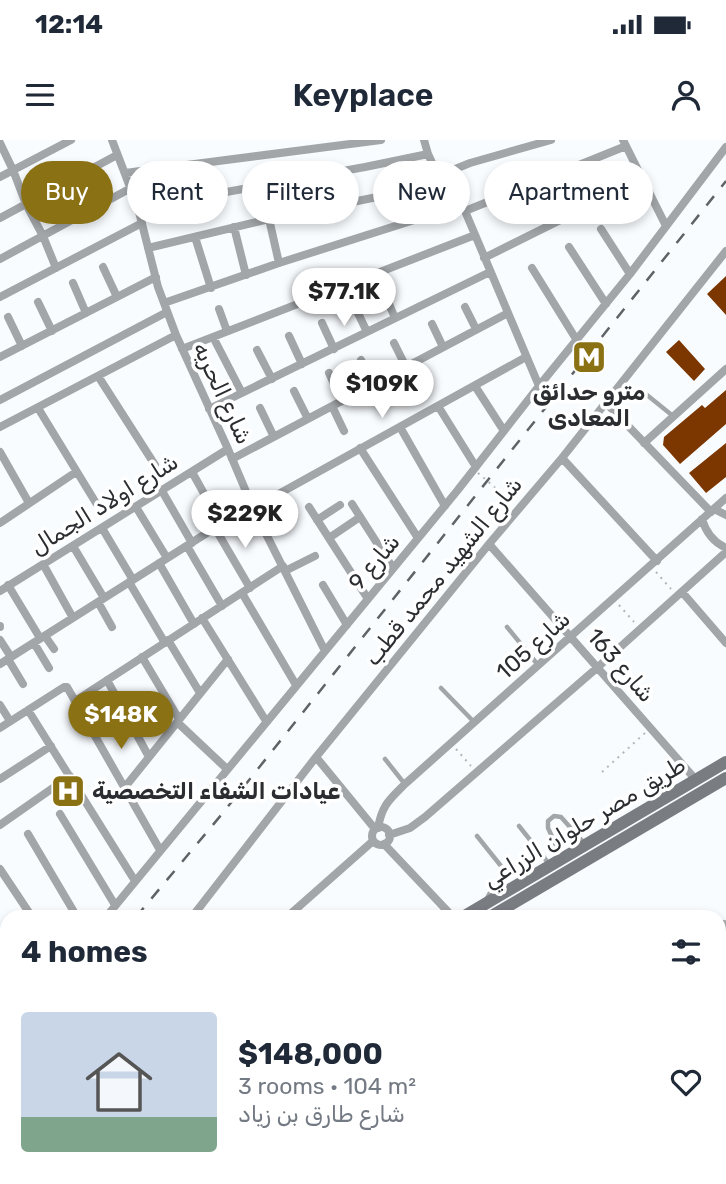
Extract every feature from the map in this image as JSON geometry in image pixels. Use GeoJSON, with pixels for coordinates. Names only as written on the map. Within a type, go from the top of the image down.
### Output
{"type":"FeatureCollection","features":[{"type":"Feature","properties":{"kind":"main road","name":"طريق مصر حلوان الزراعي"},"geometry":{"type":"LineString","coordinates":[[490,910],[566,864],[586,844],[726,762]]}},
{"type":"Feature","properties":{"kind":"main road","name":"طريق مصر حلوان الزراعي"},"geometry":{"type":"LineString","coordinates":[[489,910],[551,866],[595,855],[726,778]]}},
{"type":"Feature","properties":{"kind":"main road"},"geometry":{"type":"LineString","coordinates":[[586,844],[595,855]]}},
{"type":"Feature","properties":{"kind":"street"},"geometry":{"type":"LineString","coordinates":[[0,177],[71,140]]}},
{"type":"Feature","properties":{"kind":"street","name":"شارع الحريه"},"geometry":{"type":"LineString","coordinates":[[112,140],[127,178]]}},
{"type":"Feature","properties":{"kind":"street"},"geometry":{"type":"LineString","coordinates":[[125,173],[381,140]]}},
{"type":"Feature","properties":{"kind":"street"},"geometry":{"type":"LineString","coordinates":[[424,140],[431,161]]}},
{"type":"Feature","properties":{"kind":"street"},"geometry":{"type":"LineString","coordinates":[[470,163],[551,140]]}},
{"type":"Feature","properties":{"kind":"street"},"geometry":{"type":"LineString","coordinates":[[0,143],[21,191]]}},
{"type":"Feature","properties":{"kind":"street"},"geometry":{"type":"LineString","coordinates":[[470,204],[625,143],[634,161]]}},
{"type":"Feature","properties":{"kind":"street","name":"شارع 9"},"geometry":{"type":"LineString","coordinates":[[112,910],[477,470],[504,430],[630,274],[726,147]]}},
{"type":"Feature","properties":{"kind":"street"},"geometry":{"type":"LineString","coordinates":[[228,192],[428,154]]}},
{"type":"Feature","properties":{"kind":"street"},"geometry":{"type":"LineString","coordinates":[[106,161],[117,155]]}},
{"type":"Feature","properties":{"kind":"street"},"geometry":{"type":"LineString","coordinates":[[0,259],[127,190]]}},
{"type":"Feature","properties":{"kind":"street"},"geometry":{"type":"LineString","coordinates":[[653,199],[666,226]]}},
{"type":"Feature","properties":{"kind":"street"},"geometry":{"type":"LineString","coordinates":[[0,218],[21,207]]}},
{"type":"Feature","properties":{"kind":"street"},"geometry":{"type":"LineString","coordinates":[[37,224],[56,268]]}},
{"type":"Feature","properties":{"kind":"street"},"geometry":{"type":"LineString","coordinates":[[0,298],[140,224]]}},
{"type":"Feature","properties":{"kind":"street","name":"شارع الحريه"},"geometry":{"type":"LineString","coordinates":[[142,224],[156,277],[176,335],[252,507],[325,651]]}},
{"type":"Feature","properties":{"kind":"street"},"geometry":{"type":"LineString","coordinates":[[148,248],[247,224]]}},
{"type":"Feature","properties":{"kind":"street"},"geometry":{"type":"LineString","coordinates":[[270,224],[279,263]]}},
{"type":"Feature","properties":{"kind":"street"},"geometry":{"type":"LineString","coordinates":[[0,400],[166,307],[279,263],[407,224]]}},
{"type":"Feature","properties":{"kind":"street"},"geometry":{"type":"LineString","coordinates":[[468,224],[539,386]]}},
{"type":"Feature","properties":{"kind":"street"},"geometry":{"type":"LineString","coordinates":[[484,258],[552,224]]}},
{"type":"Feature","properties":{"kind":"street"},"geometry":{"type":"LineString","coordinates":[[234,227],[246,275]]}},
{"type":"Feature","properties":{"kind":"street"},"geometry":{"type":"LineString","coordinates":[[601,229],[630,274]]}},
{"type":"Feature","properties":{"kind":"street"},"geometry":{"type":"LineString","coordinates":[[182,349],[475,235]]}},
{"type":"Feature","properties":{"kind":"street"},"geometry":{"type":"LineString","coordinates":[[195,237],[211,288]]}},
{"type":"Feature","properties":{"kind":"street"},"geometry":{"type":"LineString","coordinates":[[569,247],[606,304]]}},
{"type":"Feature","properties":{"kind":"street","name":"شارع الشهيد محمد قطب"},"geometry":{"type":"LineString","coordinates":[[197,910],[316,757],[562,458],[726,251]]}},
{"type":"Feature","properties":{"kind":"street"},"geometry":{"type":"LineString","coordinates":[[103,267],[117,297]]}},
{"type":"Feature","properties":{"kind":"street"},"geometry":{"type":"LineString","coordinates":[[531,268],[576,339]]}},
{"type":"Feature","properties":{"kind":"street"},"geometry":{"type":"LineString","coordinates":[[209,409],[490,272]]}},
{"type":"Feature","properties":{"kind":"street"},"geometry":{"type":"LineString","coordinates":[[0,358],[156,277]]}},
{"type":"Feature","properties":{"kind":"street"},"geometry":{"type":"LineString","coordinates":[[73,283],[86,313]]}},
{"type":"Feature","properties":{"kind":"street"},"geometry":{"type":"LineString","coordinates":[[386,297],[395,318]]}},
{"type":"Feature","properties":{"kind":"street"},"geometry":{"type":"LineString","coordinates":[[38,302],[52,331]]}},
{"type":"Feature","properties":{"kind":"street"},"geometry":{"type":"LineString","coordinates":[[465,307],[476,329]]}},
{"type":"Feature","properties":{"kind":"street"},"geometry":{"type":"LineString","coordinates":[[219,309],[227,331]]}},
{"type":"Feature","properties":{"kind":"street"},"geometry":{"type":"LineString","coordinates":[[356,309],[367,332]]}},
{"type":"Feature","properties":{"kind":"street"},"geometry":{"type":"LineString","coordinates":[[232,459],[508,313]]}},
{"type":"Feature","properties":{"kind":"street"},"geometry":{"type":"LineString","coordinates":[[8,317],[22,346]]}},
{"type":"Feature","properties":{"kind":"street"},"geometry":{"type":"LineString","coordinates":[[323,323],[334,349]]}},
{"type":"Feature","properties":{"kind":"street"},"geometry":{"type":"LineString","coordinates":[[432,324],[443,347]]}},
{"type":"Feature","properties":{"kind":"street"},"geometry":{"type":"LineString","coordinates":[[0,427],[176,335]]}},
{"type":"Feature","properties":{"kind":"street"},"geometry":{"type":"LineString","coordinates":[[289,336],[302,364]]}},
{"type":"Feature","properties":{"kind":"street"},"geometry":{"type":"LineString","coordinates":[[214,337],[242,393]]}},
{"type":"Feature","properties":{"kind":"street"},"geometry":{"type":"LineString","coordinates":[[394,343],[406,367]]}},
{"type":"Feature","properties":{"kind":"street"},"geometry":{"type":"LineString","coordinates":[[257,350],[272,379]]}},
{"type":"Feature","properties":{"kind":"street"},"geometry":{"type":"LineString","coordinates":[[6,660],[218,526],[526,357]]}},
{"type":"Feature","properties":{"kind":"street"},"geometry":{"type":"LineString","coordinates":[[361,360],[374,384]]}},
{"type":"Feature","properties":{"kind":"street"},"geometry":{"type":"LineString","coordinates":[[644,443],[726,369]]}},
{"type":"Feature","properties":{"kind":"street"},"geometry":{"type":"LineString","coordinates":[[329,373],[342,401]]}},
{"type":"Feature","properties":{"kind":"street"},"geometry":{"type":"LineString","coordinates":[[98,376],[155,465]]}},
{"type":"Feature","properties":{"kind":"street"},"geometry":{"type":"LineString","coordinates":[[475,386],[504,430]]}},
{"type":"Feature","properties":{"kind":"street"},"geometry":{"type":"LineString","coordinates":[[294,391],[307,419]]}},
{"type":"Feature","properties":{"kind":"street"},"geometry":{"type":"LineString","coordinates":[[606,403],[712,511],[726,515]]}},
{"type":"Feature","properties":{"kind":"street"},"geometry":{"type":"LineString","coordinates":[[332,406],[344,431]]}},
{"type":"Feature","properties":{"kind":"street"},"geometry":{"type":"LineString","coordinates":[[438,407],[477,470]]}},
{"type":"Feature","properties":{"kind":"street"},"geometry":{"type":"LineString","coordinates":[[38,408],[96,503]]}},
{"type":"Feature","properties":{"kind":"street"},"geometry":{"type":"LineString","coordinates":[[260,408],[274,437]]}},
{"type":"Feature","properties":{"kind":"street"},"geometry":{"type":"LineString","coordinates":[[400,427],[445,506]]}},
{"type":"Feature","properties":{"kind":"street"},"geometry":{"type":"LineString","coordinates":[[360,448],[418,538]]}},
{"type":"Feature","properties":{"kind":"street","name":"شارع اولاد الجمال"},"geometry":{"type":"LineString","coordinates":[[0,591],[228,449]]}},
{"type":"Feature","properties":{"kind":"street"},"geometry":{"type":"LineString","coordinates":[[0,452],[29,503]]}},
{"type":"Feature","properties":{"kind":"street"},"geometry":{"type":"LineString","coordinates":[[562,458],[654,563]]}},
{"type":"Feature","properties":{"kind":"street"},"geometry":{"type":"LineString","coordinates":[[0,523],[76,472]]}},
{"type":"Feature","properties":{"kind":"street"},"geometry":{"type":"LineString","coordinates":[[192,472],[246,590],[296,685]]}},
{"type":"Feature","properties":{"kind":"street"},"geometry":{"type":"LineString","coordinates":[[162,491],[222,606]]}},
{"type":"Feature","properties":{"kind":"street","name":"شارع 105"},"geometry":{"type":"LineString","coordinates":[[377,829],[384,806],[405,784],[726,498]]}},
{"type":"Feature","properties":{"kind":"street"},"geometry":{"type":"LineString","coordinates":[[317,520],[340,505]]}},
{"type":"Feature","properties":{"kind":"street"},"geometry":{"type":"LineString","coordinates":[[352,505],[393,568]]}},
{"type":"Feature","properties":{"kind":"street"},"geometry":{"type":"LineString","coordinates":[[136,507],[198,621],[228,659],[266,721]]}},
{"type":"Feature","properties":{"kind":"street"},"geometry":{"type":"LineString","coordinates":[[309,507],[368,599]]}},
{"type":"Feature","properties":{"kind":"street"},"geometry":{"type":"LineString","coordinates":[[329,538],[360,517]]}},
{"type":"Feature","properties":{"kind":"street"},"geometry":{"type":"LineString","coordinates":[[389,835],[418,823],[598,667],[726,550],[709,535],[702,519]]}},
{"type":"Feature","properties":{"kind":"street"},"geometry":{"type":"LineString","coordinates":[[102,527],[167,642],[200,693]]}},
{"type":"Feature","properties":{"kind":"street","name":"شارع 163"},"geometry":{"type":"LineString","coordinates":[[489,544],[696,780]]}},
{"type":"Feature","properties":{"kind":"street"},"geometry":{"type":"LineString","coordinates":[[73,546],[112,627]]}},
{"type":"Feature","properties":{"kind":"street"},"geometry":{"type":"LineString","coordinates":[[75,701],[246,590],[315,556]]}},
{"type":"Feature","properties":{"kind":"street"},"geometry":{"type":"LineString","coordinates":[[43,564],[73,618]]}},
{"type":"Feature","properties":{"kind":"street"},"geometry":{"type":"LineString","coordinates":[[9,585],[40,639],[49,668]]}},
{"type":"Feature","properties":{"kind":"street"},"geometry":{"type":"LineString","coordinates":[[323,586],[346,625]]}},
{"type":"Feature","properties":{"kind":"street"},"geometry":{"type":"LineString","coordinates":[[679,594],[726,643]]}},
{"type":"Feature","properties":{"kind":"street"},"geometry":{"type":"LineString","coordinates":[[40,639],[54,649]]}},
{"type":"Feature","properties":{"kind":"street"},"geometry":{"type":"LineString","coordinates":[[0,640],[6,660],[23,684]]}},
{"type":"Feature","properties":{"kind":"street"},"geometry":{"type":"LineString","coordinates":[[142,657],[178,721],[227,769]]}},
{"type":"Feature","properties":{"kind":"street"},"geometry":{"type":"LineString","coordinates":[[125,787],[228,659]]}},
{"type":"Feature","properties":{"kind":"street"},"geometry":{"type":"LineString","coordinates":[[107,681],[149,757]]}},
{"type":"Feature","properties":{"kind":"street"},"geometry":{"type":"LineString","coordinates":[[0,728],[64,687],[68,688],[160,850]]}},
{"type":"Feature","properties":{"kind":"street"},"geometry":{"type":"LineString","coordinates":[[0,705],[10,721]]}},
{"type":"Feature","properties":{"kind":"street"},"geometry":{"type":"LineString","coordinates":[[29,710],[135,881]]}},
{"type":"Feature","properties":{"kind":"street"},"geometry":{"type":"LineString","coordinates":[[0,779],[51,746]]}},
{"type":"Feature","properties":{"kind":"street"},"geometry":{"type":"LineString","coordinates":[[316,757],[377,829],[385,829],[389,835],[384,844],[379,845],[373,841]]}},
{"type":"Feature","properties":{"kind":"street"},"geometry":{"type":"LineString","coordinates":[[0,825],[70,776]]}},
{"type":"Feature","properties":{"kind":"street"},"geometry":{"type":"LineString","coordinates":[[60,814],[116,905]]}},
{"type":"Feature","properties":{"kind":"street"},"geometry":{"type":"LineString","coordinates":[[373,841],[372,836],[377,829]]}},
{"type":"Feature","properties":{"kind":"street"},"geometry":{"type":"LineString","coordinates":[[28,834],[73,910]]}},
{"type":"Feature","properties":{"kind":"street"},"geometry":{"type":"LineString","coordinates":[[295,910],[373,841]]}},
{"type":"Feature","properties":{"kind":"street"},"geometry":{"type":"LineString","coordinates":[[384,844],[446,910]]}},
{"type":"Feature","properties":{"kind":"street"},"geometry":{"type":"LineString","coordinates":[[0,869],[27,910]]}},
{"type":"Feature","properties":{"kind":"lane"},"geometry":{"type":"LineString","coordinates":[[647,395],[673,416]]}},
{"type":"Feature","properties":{"kind":"lane"},"geometry":{"type":"LineString","coordinates":[[507,627],[539,665]]}},
{"type":"Feature","properties":{"kind":"lane"},"geometry":{"type":"LineString","coordinates":[[441,688],[474,722]]}},
{"type":"Feature","properties":{"kind":"lane"},"geometry":{"type":"LineString","coordinates":[[385,759],[405,784]]}},
{"type":"Feature","properties":{"kind":"lane"},"geometry":{"type":"LineString","coordinates":[[566,864],[548,828],[548,821],[554,816],[561,817],[586,844]]}},
{"type":"Feature","properties":{"kind":"lane"},"geometry":{"type":"LineString","coordinates":[[519,826],[551,866]]}},
{"type":"Feature","properties":{"kind":"lane"},"geometry":{"type":"LineString","coordinates":[[477,836],[506,875],[492,889],[488,910]]}},
{"type":"Feature","properties":{"kind":"path"},"geometry":{"type":"LineString","coordinates":[[477,470],[505,496],[517,483]]}},
{"type":"Feature","properties":{"kind":"path"},"geometry":{"type":"LineString","coordinates":[[654,563],[679,594]]}},
{"type":"Feature","properties":{"kind":"path"},"geometry":{"type":"LineString","coordinates":[[614,599],[640,629]]}},
{"type":"Feature","properties":{"kind":"path"},"geometry":{"type":"LineString","coordinates":[[602,772],[651,728]]}},
{"type":"Feature","properties":{"kind":"path"},"geometry":{"type":"LineString","coordinates":[[451,743],[476,773]]}},
{"type":"Feature","properties":{"kind":"building"},"geometry":{"type":"Polygon","coordinates":[[[726,276],[726,315],[707,294],[726,276]]]}},
{"type":"Feature","properties":{"kind":"building"},"geometry":{"type":"Polygon","coordinates":[[[679,340],[705,369],[694,381],[666,352],[679,340]]]}},
{"type":"Feature","properties":{"kind":"building"},"geometry":{"type":"Polygon","coordinates":[[[726,390],[726,424],[680,464],[663,445],[664,437],[702,405],[705,408],[726,390]]]}},
{"type":"Feature","properties":{"kind":"building"},"geometry":{"type":"Polygon","coordinates":[[[726,443],[726,477],[706,493],[689,473],[726,443]]]}},
{"type":"Feature","properties":{"kind":"railway"},"geometry":{"type":"LineString","coordinates":[[142,910],[222,814],[726,181]]}},
{"type":"Feature","properties":{"kind":"place","name":"مترو حدائق المعادى"},"geometry":{"type":"Point","coordinates":[589,357]}},
{"type":"Feature","properties":{"kind":"place","name":"عيادات الشفاء التخصصية"},"geometry":{"type":"Point","coordinates":[68,791]}}]}
